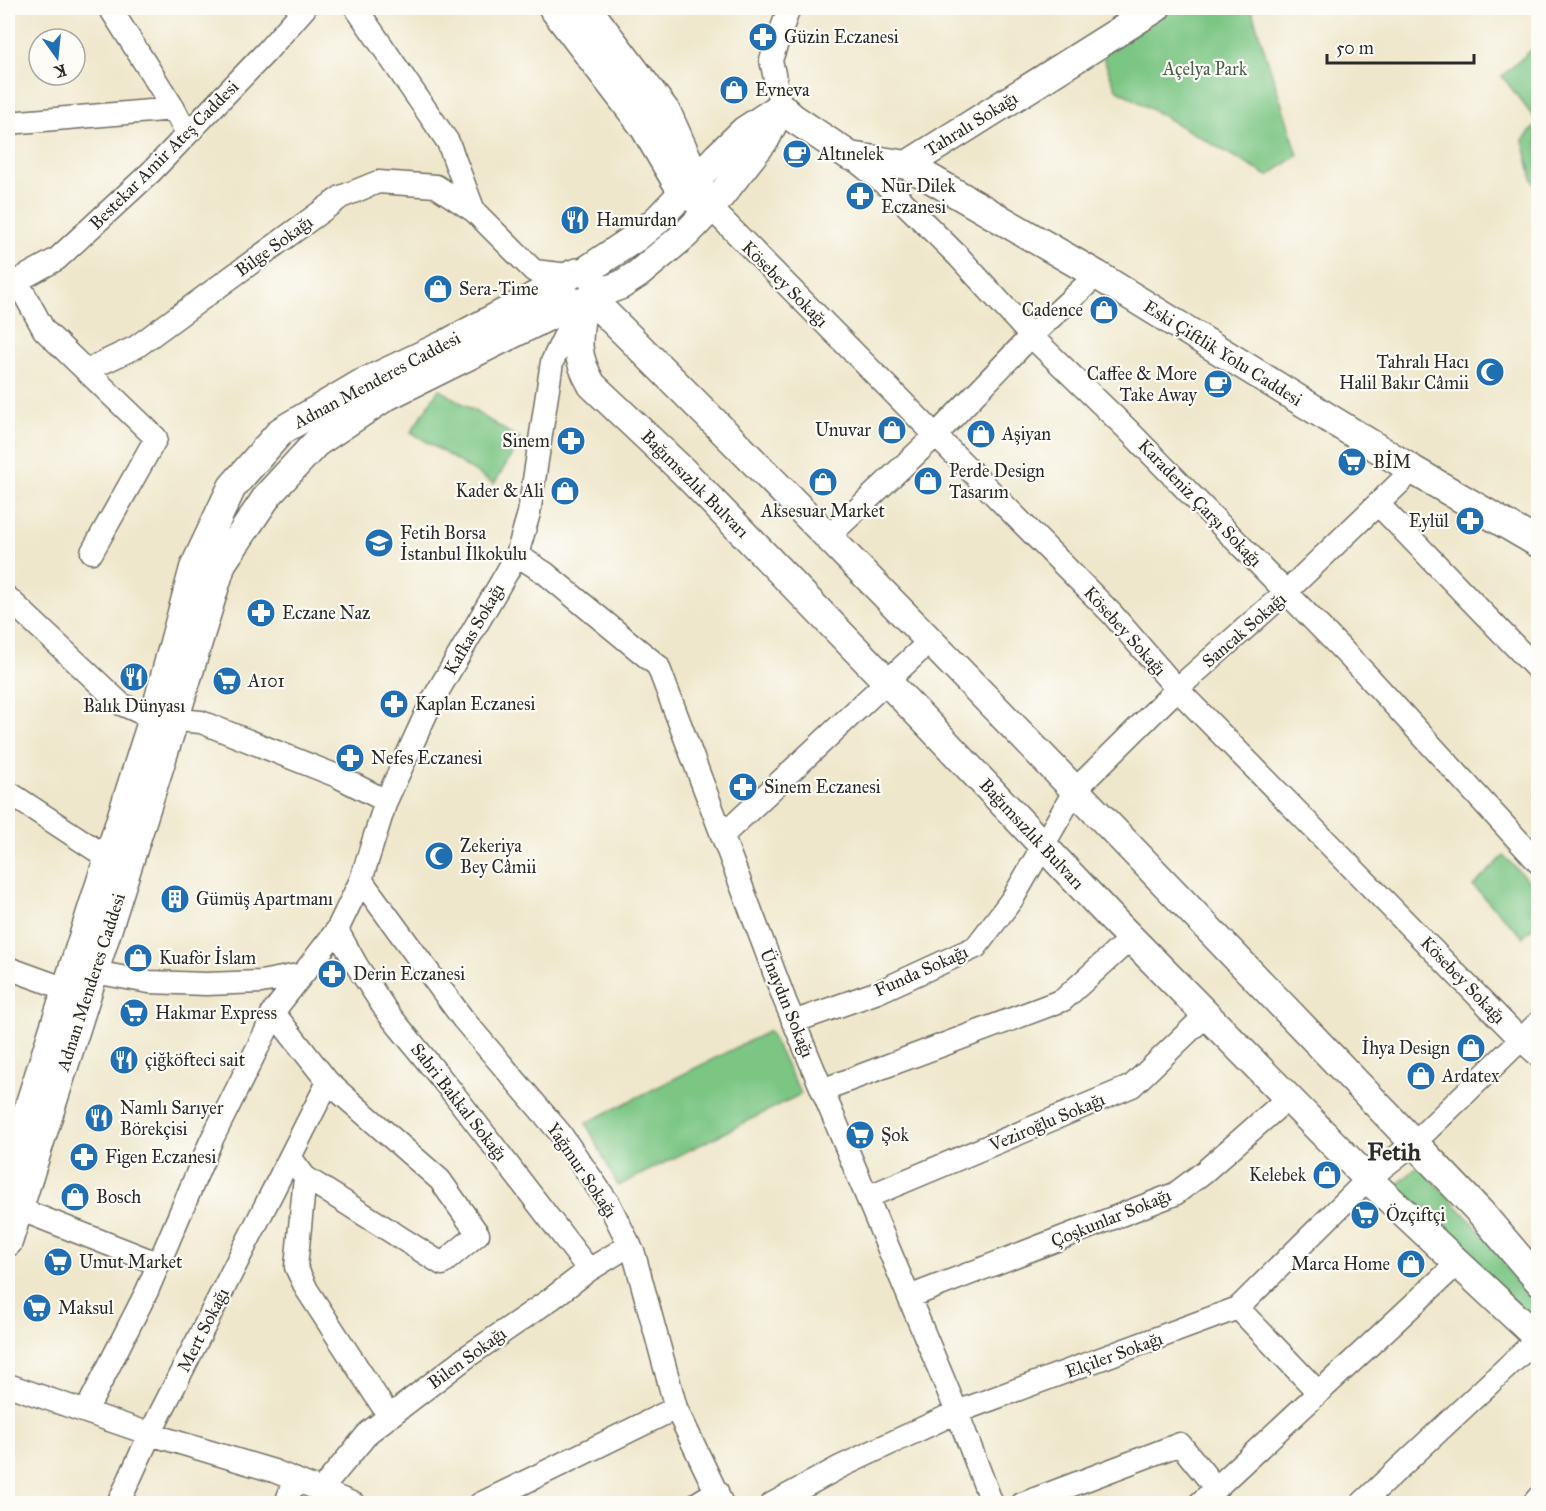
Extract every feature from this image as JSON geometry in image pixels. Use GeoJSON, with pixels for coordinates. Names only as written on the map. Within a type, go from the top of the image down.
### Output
{"type":"FeatureCollection","features":[{"type":"Feature","properties":{"kind":"street"},"geometry":{"type":"LineString","coordinates":[[110,8],[174,109],[187,134]]}},
{"type":"Feature","properties":{"kind":"street","name":"Bestekar Amir Ateş Caddesi"},"geometry":{"type":"LineString","coordinates":[[12,281],[57,259],[151,172],[305,8]]}},
{"type":"Feature","properties":{"kind":"street"},"geometry":{"type":"LineString","coordinates":[[356,8],[448,142],[474,211],[534,271],[580,291],[828,537],[1482,1213],[1539,1280]]}},
{"type":"Feature","properties":{"kind":"street"},"geometry":{"type":"LineString","coordinates":[[553,8],[690,187],[711,208]]}},
{"type":"Feature","properties":{"kind":"street"},"geometry":{"type":"LineString","coordinates":[[587,8],[668,113],[690,187]]}},
{"type":"Feature","properties":{"kind":"street"},"geometry":{"type":"LineString","coordinates":[[781,107],[771,60],[789,8]]}},
{"type":"Feature","properties":{"kind":"street","name":"Tahralı Sokağı"},"geometry":{"type":"LineString","coordinates":[[781,107],[850,156],[907,165],[1156,8]]}},
{"type":"Feature","properties":{"kind":"street","name":"Adnan Menderes Caddesi"},"geometry":{"type":"LineString","coordinates":[[580,291],[656,221],[744,131],[781,107]]}},
{"type":"Feature","properties":{"kind":"street","name":"Adnan Menderes Caddesi"},"geometry":{"type":"LineString","coordinates":[[8,1242],[94,972],[164,720],[194,568],[232,487],[281,431],[359,385],[446,344],[580,291],[621,285],[638,274],[686,234],[711,208],[766,138],[781,107]]}},
{"type":"Feature","properties":{"kind":"street"},"geometry":{"type":"LineString","coordinates":[[8,123],[174,109]]}},
{"type":"Feature","properties":{"kind":"street","name":"Karadeniz Çarşı Sokağı"},"geometry":{"type":"LineString","coordinates":[[850,156],[886,184],[959,257],[1031,336],[1128,430],[1365,673],[1539,862]]}},
{"type":"Feature","properties":{"kind":"street","name":"Eski Çiftlik Yolu Caddesi"},"geometry":{"type":"LineString","coordinates":[[907,165],[1097,275],[1413,470],[1539,543]]}},
{"type":"Feature","properties":{"kind":"street","name":"Bilge Sokağı"},"geometry":{"type":"LineString","coordinates":[[87,370],[136,347],[341,197],[378,182],[436,186],[474,211]]}},
{"type":"Feature","properties":{"kind":"street","name":"Kösebey Sokağı"},"geometry":{"type":"LineString","coordinates":[[711,208],[1112,614],[1177,688],[1521,1040],[1539,1055]]}},
{"type":"Feature","properties":{"kind":"street"},"geometry":{"type":"LineString","coordinates":[[828,537],[935,436],[1031,336],[1097,275]]}},
{"type":"Feature","properties":{"kind":"street"},"geometry":{"type":"LineString","coordinates":[[12,281],[44,330],[156,438],[92,552]]}},
{"type":"Feature","properties":{"kind":"street","name":"Kafkas Sokağı"},"geometry":{"type":"LineString","coordinates":[[87,1411],[147,1291],[211,1141],[266,1031],[273,1012],[337,930],[361,880],[386,801],[431,703],[516,555],[529,513],[552,362],[580,291]]}},
{"type":"Feature","properties":{"kind":"street","name":"Bağımsızlık Bulvarı"},"geometry":{"type":"LineString","coordinates":[[580,291],[577,346],[582,367],[592,385],[683,471],[888,682],[1131,938],[1368,1179],[1538,1338]]}},
{"type":"Feature","properties":{"kind":"street","name":"Sancak Sokağı"},"geometry":{"type":"LineString","coordinates":[[1075,790],[1177,688],[1286,592],[1413,470]]}},
{"type":"Feature","properties":{"kind":"street"},"geometry":{"type":"LineString","coordinates":[[1379,505],[1539,670]]}},
{"type":"Feature","properties":{"kind":"street","name":"Ünaydın Sokağı"},"geometry":{"type":"LineString","coordinates":[[516,555],[545,573],[658,666],[794,1022],[957,1412],[992,1503]]}},
{"type":"Feature","properties":{"kind":"street"},"geometry":{"type":"LineString","coordinates":[[8,598],[122,704],[164,720],[201,722],[337,776],[386,801]]}},
{"type":"Feature","properties":{"kind":"street"},"geometry":{"type":"LineString","coordinates":[[722,836],[930,641]]}},
{"type":"Feature","properties":{"kind":"street","name":"Adnan Menderes Caddesi"},"geometry":{"type":"LineString","coordinates":[[8,1172],[108,858],[164,720]]}},
{"type":"Feature","properties":{"kind":"street","name":"Funda Sokağı"},"geometry":{"type":"LineString","coordinates":[[794,1022],[878,992],[976,947],[1013,898],[1075,790]]}},
{"type":"Feature","properties":{"kind":"street"},"geometry":{"type":"LineString","coordinates":[[8,792],[108,858]]}},
{"type":"Feature","properties":{"kind":"street","name":"Yağmur Sokağı"},"geometry":{"type":"LineString","coordinates":[[361,880],[463,1019],[560,1133],[609,1204],[634,1254],[676,1408],[720,1497]]}},
{"type":"Feature","properties":{"kind":"street","name":"Sabri Bakkal Sokağı"},"geometry":{"type":"LineString","coordinates":[[337,930],[387,1012],[453,1093],[589,1270]]}},
{"type":"Feature","properties":{"kind":"street"},"geometry":{"type":"LineString","coordinates":[[822,1090],[1063,1000],[1131,938]]}},
{"type":"Feature","properties":{"kind":"street"},"geometry":{"type":"LineString","coordinates":[[8,968],[66,989]]}},
{"type":"Feature","properties":{"kind":"street"},"geometry":{"type":"LineString","coordinates":[[94,972],[148,982],[206,984],[261,982],[303,974]]}},
{"type":"Feature","properties":{"kind":"street"},"geometry":{"type":"LineString","coordinates":[[273,1012],[328,1082],[440,1180],[478,1234],[442,1264],[305,1177],[290,1158]]}},
{"type":"Feature","properties":{"kind":"street","name":"Veziroğlu Sokağı"},"geometry":{"type":"LineString","coordinates":[[867,1197],[1132,1086],[1206,1015]]}},
{"type":"Feature","properties":{"kind":"street","name":"Elçiler Sokağı"},"geometry":{"type":"LineString","coordinates":[[772,1503],[840,1467],[957,1412],[1238,1308],[1368,1179],[1414,1143],[1539,1023]]}},
{"type":"Feature","properties":{"kind":"street","name":"Mert Sokağı"},"geometry":{"type":"LineString","coordinates":[[118,1503],[150,1434],[328,1082]]}},
{"type":"Feature","properties":{"kind":"street","name":"Çoşkunlar Sokağı"},"geometry":{"type":"LineString","coordinates":[[909,1298],[1176,1194],[1288,1098]]}},
{"type":"Feature","properties":{"kind":"street"},"geometry":{"type":"LineString","coordinates":[[305,1177],[296,1267],[307,1290],[389,1416]]}},
{"type":"Feature","properties":{"kind":"street"},"geometry":{"type":"LineString","coordinates":[[19,1209],[159,1264]]}},
{"type":"Feature","properties":{"kind":"street","name":"Bilen Sokağı"},"geometry":{"type":"LineString","coordinates":[[321,1490],[369,1432],[389,1416],[468,1356],[589,1270],[630,1245]]}},
{"type":"Feature","properties":{"kind":"street"},"geometry":{"type":"LineString","coordinates":[[1199,1503],[1458,1263]]}},
{"type":"Feature","properties":{"kind":"street"},"geometry":{"type":"LineString","coordinates":[[1238,1308],[1318,1392]]}},
{"type":"Feature","properties":{"kind":"street"},"geometry":{"type":"LineString","coordinates":[[1361,1503],[1538,1338]]}},
{"type":"Feature","properties":{"kind":"street"},"geometry":{"type":"LineString","coordinates":[[8,1385],[150,1434],[274,1471],[354,1503]]}},
{"type":"Feature","properties":{"kind":"street"},"geometry":{"type":"LineString","coordinates":[[480,1503],[676,1408]]}},
{"type":"Feature","properties":{"kind":"street"},"geometry":{"type":"LineString","coordinates":[[1022,1503],[1180,1444],[1215,1487]]}},
{"type":"Feature","properties":{"kind":"street"},"geometry":{"type":"LineString","coordinates":[[286,1503],[294,1479]]}},
{"type":"Feature","properties":{"kind":"street"},"geometry":{"type":"LineString","coordinates":[[696,1503],[720,1497]]}},
{"type":"Feature","properties":{"kind":"street"},"geometry":{"type":"LineString","coordinates":[[1533,1503],[1539,1498]]}},
{"type":"Feature","properties":{"kind":"green space","name":"Açelya Park"},"geometry":{"type":"Polygon","coordinates":[[[1174,8],[1251,8],[1298,155],[1268,176],[1116,89],[1102,55],[1174,8]]]}},
{"type":"Feature","properties":{"kind":"green space"},"geometry":{"type":"Polygon","coordinates":[[[1538,44],[1538,123],[1502,76],[1538,44]]]}},
{"type":"Feature","properties":{"kind":"green space"},"geometry":{"type":"Polygon","coordinates":[[[1538,123],[1538,193],[1523,140],[1538,123]]]}},
{"type":"Feature","properties":{"kind":"green space"},"geometry":{"type":"Polygon","coordinates":[[[439,389],[521,440],[494,484],[411,432],[439,389]]]}},
{"type":"Feature","properties":{"kind":"green space"},"geometry":{"type":"Polygon","coordinates":[[[1504,856],[1538,891],[1538,922],[1523,937],[1473,886],[1504,856]]]}},
{"type":"Feature","properties":{"kind":"green space"},"geometry":{"type":"Polygon","coordinates":[[[769,1031],[801,1094],[618,1186],[586,1123],[769,1031]]]}},
{"type":"Feature","properties":{"kind":"green space"},"geometry":{"type":"Polygon","coordinates":[[[1419,1166],[1538,1293],[1538,1331],[1394,1187],[1419,1166]]]}},
{"type":"Feature","properties":{"kind":"place","name":"Güzin Eczanesi"},"geometry":{"type":"Point","coordinates":[763,37]}},
{"type":"Feature","properties":{"kind":"place","name":"Evneva"},"geometry":{"type":"Point","coordinates":[734,90]}},
{"type":"Feature","properties":{"kind":"place","name":"Altınelek"},"geometry":{"type":"Point","coordinates":[797,154]}},
{"type":"Feature","properties":{"kind":"place","name":"Nur Dilek Eczanesi"},"geometry":{"type":"Point","coordinates":[860,196]}},
{"type":"Feature","properties":{"kind":"place","name":"Hamurdan"},"geometry":{"type":"Point","coordinates":[575,220]}},
{"type":"Feature","properties":{"kind":"place","name":"Sera-Time"},"geometry":{"type":"Point","coordinates":[438,289]}},
{"type":"Feature","properties":{"kind":"place","name":"Cadence"},"geometry":{"type":"Point","coordinates":[1104,310]}},
{"type":"Feature","properties":{"kind":"place","name":"Tahralı Hacı Halil Bakır Câmii"},"geometry":{"type":"Point","coordinates":[1490,372]}},
{"type":"Feature","properties":{"kind":"place","name":"Caffee & More Take Away"},"geometry":{"type":"Point","coordinates":[1218,384]}},
{"type":"Feature","properties":{"kind":"place","name":"Unuvar"},"geometry":{"type":"Point","coordinates":[892,430]}},
{"type":"Feature","properties":{"kind":"place","name":"Aşiyan"},"geometry":{"type":"Point","coordinates":[981,434]}},
{"type":"Feature","properties":{"kind":"place","name":"Sinem"},"geometry":{"type":"Point","coordinates":[571,441]}},
{"type":"Feature","properties":{"kind":"place","name":"BİM"},"geometry":{"type":"Point","coordinates":[1352,462]}},
{"type":"Feature","properties":{"kind":"place","name":"Perde Design Tasarım"},"geometry":{"type":"Point","coordinates":[928,481]}},
{"type":"Feature","properties":{"kind":"place","name":"Aksesuar Market"},"geometry":{"type":"Point","coordinates":[823,482]}},
{"type":"Feature","properties":{"kind":"place","name":"Kader & Ali"},"geometry":{"type":"Point","coordinates":[565,491]}},
{"type":"Feature","properties":{"kind":"place","name":"Eylül"},"geometry":{"type":"Point","coordinates":[1470,521]}},
{"type":"Feature","properties":{"kind":"place","name":"Fetih Borsa İstanbul İlkokulu"},"geometry":{"type":"Point","coordinates":[379,543]}},
{"type":"Feature","properties":{"kind":"place","name":"Eczane Naz"},"geometry":{"type":"Point","coordinates":[261,613]}},
{"type":"Feature","properties":{"kind":"place","name":"Balık Dünyası"},"geometry":{"type":"Point","coordinates":[134,677]}},
{"type":"Feature","properties":{"kind":"place","name":"A101"},"geometry":{"type":"Point","coordinates":[227,681]}},
{"type":"Feature","properties":{"kind":"place","name":"Kaplan Eczanesi"},"geometry":{"type":"Point","coordinates":[394,704]}},
{"type":"Feature","properties":{"kind":"place","name":"Nefes Eczanesi"},"geometry":{"type":"Point","coordinates":[350,758]}},
{"type":"Feature","properties":{"kind":"place","name":"Sinem Eczanesi"},"geometry":{"type":"Point","coordinates":[743,787]}},
{"type":"Feature","properties":{"kind":"place","name":"Zekeriya Bey Câmii"},"geometry":{"type":"Point","coordinates":[439,856]}},
{"type":"Feature","properties":{"kind":"place","name":"Gümüş Apartmanı"},"geometry":{"type":"Point","coordinates":[175,899]}},
{"type":"Feature","properties":{"kind":"place","name":"Kuaför İslam"},"geometry":{"type":"Point","coordinates":[138,958]}},
{"type":"Feature","properties":{"kind":"place","name":"Derin Eczanesi"},"geometry":{"type":"Point","coordinates":[332,974]}},
{"type":"Feature","properties":{"kind":"place","name":"Hakmar Express"},"geometry":{"type":"Point","coordinates":[134,1013]}},
{"type":"Feature","properties":{"kind":"place","name":"İhya Design"},"geometry":{"type":"Point","coordinates":[1471,1048]}},
{"type":"Feature","properties":{"kind":"place","name":"çiğköfteci sait"},"geometry":{"type":"Point","coordinates":[124,1060]}},
{"type":"Feature","properties":{"kind":"place","name":"Ardatex"},"geometry":{"type":"Point","coordinates":[1421,1076]}},
{"type":"Feature","properties":{"kind":"place","name":"Namlı Sarıyer Börekçisi"},"geometry":{"type":"Point","coordinates":[99,1118]}},
{"type":"Feature","properties":{"kind":"place","name":"Şok"},"geometry":{"type":"Point","coordinates":[860,1135]}},
{"type":"Feature","properties":{"kind":"place","name":"Figen Eczanesi"},"geometry":{"type":"Point","coordinates":[84,1157]}},
{"type":"Feature","properties":{"kind":"place","name":"Kelebek"},"geometry":{"type":"Point","coordinates":[1327,1175]}},
{"type":"Feature","properties":{"kind":"place","name":"Bosch"},"geometry":{"type":"Point","coordinates":[75,1197]}},
{"type":"Feature","properties":{"kind":"place","name":"Özçiftçi"},"geometry":{"type":"Point","coordinates":[1365,1215]}},
{"type":"Feature","properties":{"kind":"place","name":"Umut Market"},"geometry":{"type":"Point","coordinates":[58,1262]}},
{"type":"Feature","properties":{"kind":"place","name":"Marca Home"},"geometry":{"type":"Point","coordinates":[1411,1264]}},
{"type":"Feature","properties":{"kind":"place","name":"Maksul"},"geometry":{"type":"Point","coordinates":[37,1308]}},
{"type":"Feature","properties":{"kind":"district","name":"Fetih"},"geometry":{"type":"Point","coordinates":[1394,1152]}}]}
